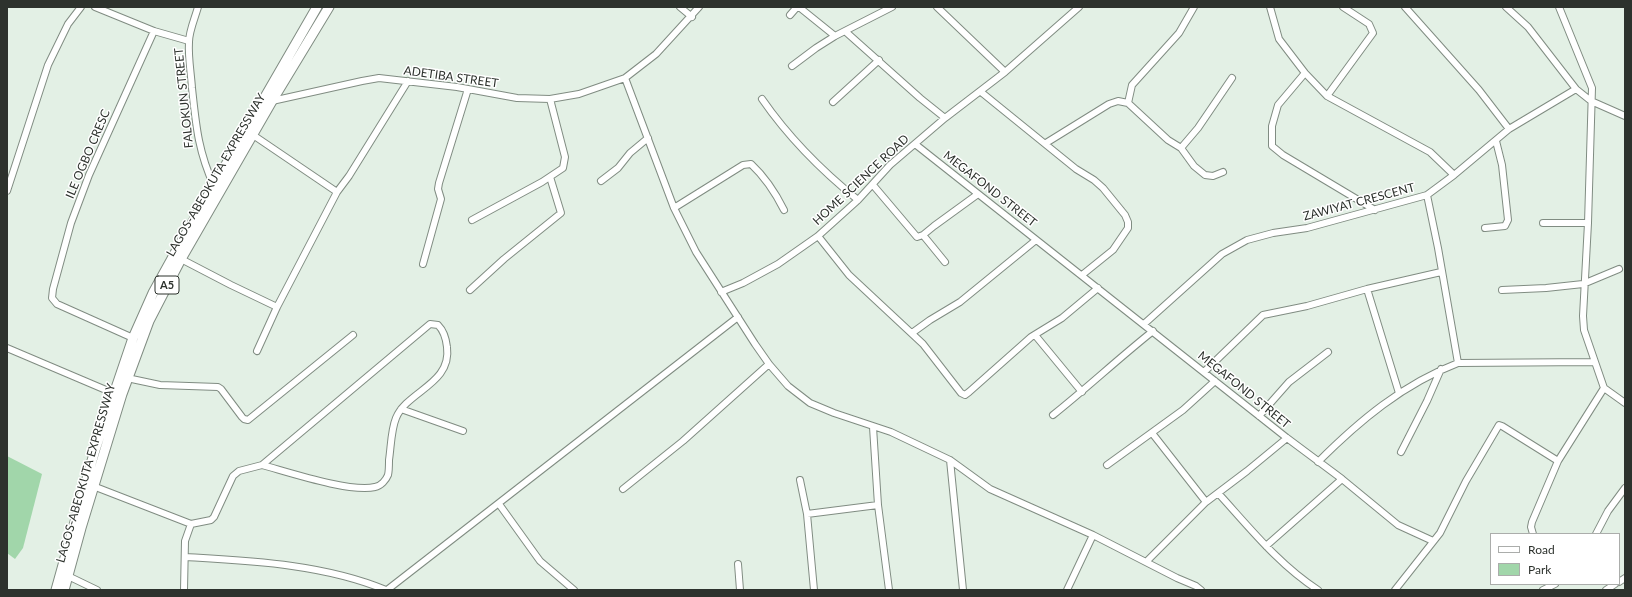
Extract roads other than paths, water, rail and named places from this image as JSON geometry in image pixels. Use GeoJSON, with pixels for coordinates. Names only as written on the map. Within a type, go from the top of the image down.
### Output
{"type":"FeatureCollection","features":[{"type":"Feature","properties":{"kind":"highway","name":"LAGOS-ABEOKUTA EXPRESSWAY"},"geometry":{"type":"LineString","coordinates":[[56,590],[92,457],[133,338],[154,293],[317,7]]}},
{"type":"Feature","properties":{"kind":"highway","name":"LAGOS-ABEOKUTA EXPRESSWAY"},"geometry":{"type":"LineString","coordinates":[[64,590],[93,486],[127,378],[148,321],[181,259],[272,101],[329,7]]}},
{"type":"Feature","properties":{"kind":"street"},"geometry":{"type":"LineString","coordinates":[[7,191],[48,65],[68,24],[81,7]]}},
{"type":"Feature","properties":{"kind":"street"},"geometry":{"type":"LineString","coordinates":[[95,7],[154,31],[188,41]]}},
{"type":"Feature","properties":{"kind":"street","name":"FALOKUN STREET"},"geometry":{"type":"LineString","coordinates":[[198,7],[188,41],[197,135],[205,166],[214,186]]}},
{"type":"Feature","properties":{"kind":"street"},"geometry":{"type":"LineString","coordinates":[[680,7],[692,17]]}},
{"type":"Feature","properties":{"kind":"street"},"geometry":{"type":"LineString","coordinates":[[699,7],[692,17],[656,54],[625,78],[674,208],[696,252],[768,364],[788,386],[810,403],[834,414],[891,432],[950,460],[990,489],[1093,535],[1196,586],[1201,590]]}},
{"type":"Feature","properties":{"kind":"street"},"geometry":{"type":"LineString","coordinates":[[790,15],[798,7],[835,36]]}},
{"type":"Feature","properties":{"kind":"street"},"geometry":{"type":"LineString","coordinates":[[792,66],[835,36],[846,32],[892,7]]}},
{"type":"Feature","properties":{"kind":"street"},"geometry":{"type":"LineString","coordinates":[[937,7],[1006,72]]}},
{"type":"Feature","properties":{"kind":"street","name":"HOME SCIENCE ROAD"},"geometry":{"type":"LineString","coordinates":[[721,292],[743,283],[778,264],[818,236],[858,200],[890,165],[945,118],[1006,72],[1079,7]]}},
{"type":"Feature","properties":{"kind":"street"},"geometry":{"type":"LineString","coordinates":[[1128,103],[1132,85],[1179,33],[1194,7]]}},
{"type":"Feature","properties":{"kind":"street"},"geometry":{"type":"LineString","coordinates":[[1270,7],[1279,39],[1326,96],[1430,152],[1454,175]]}},
{"type":"Feature","properties":{"kind":"street"},"geometry":{"type":"LineString","coordinates":[[1326,96],[1373,32],[1368,24],[1343,7]]}},
{"type":"Feature","properties":{"kind":"street"},"geometry":{"type":"LineString","coordinates":[[1405,7],[1479,90],[1509,129]]}},
{"type":"Feature","properties":{"kind":"street"},"geometry":{"type":"LineString","coordinates":[[1506,7],[1528,27],[1576,89],[1591,101],[1625,116]]}},
{"type":"Feature","properties":{"kind":"street"},"geometry":{"type":"LineString","coordinates":[[1559,7],[1592,88],[1588,223],[1583,284],[1584,330],[1604,388],[1623,402],[1625,394]]}},
{"type":"Feature","properties":{"kind":"street","name":"ILE OGBO CRESC"},"geometry":{"type":"LineString","coordinates":[[133,338],[57,304],[52,298],[53,289],[72,223],[89,175],[154,31]]}},
{"type":"Feature","properties":{"kind":"street"},"geometry":{"type":"LineString","coordinates":[[846,32],[920,98],[945,118]]}},
{"type":"Feature","properties":{"kind":"street"},"geometry":{"type":"LineString","coordinates":[[833,102],[879,60]]}},
{"type":"Feature","properties":{"kind":"street"},"geometry":{"type":"LineString","coordinates":[[1305,72],[1278,105],[1272,126],[1272,146],[1283,155],[1375,210]]}},
{"type":"Feature","properties":{"kind":"street","name":"ADETIBA STREET"},"geometry":{"type":"LineString","coordinates":[[272,101],[362,80],[379,78],[468,89],[517,98],[550,99],[579,94],[625,78]]}},
{"type":"Feature","properties":{"kind":"street"},"geometry":{"type":"LineString","coordinates":[[1181,148],[1198,128],[1232,78]]}},
{"type":"Feature","properties":{"kind":"street"},"geometry":{"type":"LineString","coordinates":[[257,351],[277,306],[338,192],[408,81]]}},
{"type":"Feature","properties":{"kind":"street"},"geometry":{"type":"LineString","coordinates":[[423,264],[441,199],[438,189],[439,183],[468,89]]}},
{"type":"Feature","properties":{"kind":"street","name":"ZAWIYAT CRESCENT"},"geometry":{"type":"LineString","coordinates":[[1144,324],[1222,254],[1247,240],[1273,233],[1307,228],[1427,195],[1454,175],[1509,129],[1576,89]]}},
{"type":"Feature","properties":{"kind":"street"},"geometry":{"type":"LineString","coordinates":[[981,92],[1046,143],[1076,169],[1094,180],[1103,188],[1126,215],[1128,228],[1113,250],[1082,275]]}},
{"type":"Feature","properties":{"kind":"street"},"geometry":{"type":"LineString","coordinates":[[472,220],[497,208],[563,168],[565,164],[565,157],[550,99]]}},
{"type":"Feature","properties":{"kind":"street"},"geometry":{"type":"LineString","coordinates":[[762,99],[775,118],[802,148],[833,179],[858,200]]}},
{"type":"Feature","properties":{"kind":"street"},"geometry":{"type":"LineString","coordinates":[[1046,143],[1110,104],[1118,101],[1128,103],[1168,140],[1181,148],[1194,166],[1205,175],[1213,176],[1223,172]]}},
{"type":"Feature","properties":{"kind":"street"},"geometry":{"type":"LineString","coordinates":[[253,135],[338,192]]}},
{"type":"Feature","properties":{"kind":"street"},"geometry":{"type":"LineString","coordinates":[[601,181],[618,168],[630,153],[648,138]]}},
{"type":"Feature","properties":{"kind":"street"},"geometry":{"type":"LineString","coordinates":[[1485,228],[1505,226],[1508,220],[1502,165],[1496,141]]}},
{"type":"Feature","properties":{"kind":"street","name":"MEGAFOND STREET"},"geometry":{"type":"LineString","coordinates":[[915,144],[1287,438],[1342,479],[1398,525],[1433,541]]}},
{"type":"Feature","properties":{"kind":"street"},"geometry":{"type":"LineString","coordinates":[[674,208],[743,165],[751,164],[762,174],[784,210]]}},
{"type":"Feature","properties":{"kind":"street"},"geometry":{"type":"LineString","coordinates":[[470,290],[504,259],[561,213],[550,177]]}},
{"type":"Feature","properties":{"kind":"street"},"geometry":{"type":"LineString","coordinates":[[873,185],[912,234],[917,237],[923,235],[978,194]]}},
{"type":"Feature","properties":{"kind":"street"},"geometry":{"type":"LineString","coordinates":[[1427,195],[1458,363]]}},
{"type":"Feature","properties":{"kind":"street"},"geometry":{"type":"LineString","coordinates":[[1543,223],[1588,223]]}},
{"type":"Feature","properties":{"kind":"street"},"geometry":{"type":"LineString","coordinates":[[923,235],[945,262]]}},
{"type":"Feature","properties":{"kind":"street"},"geometry":{"type":"LineString","coordinates":[[818,236],[849,275],[923,344],[961,393],[965,394],[970,392],[1035,335],[1062,318],[1098,288]]}},
{"type":"Feature","properties":{"kind":"street"},"geometry":{"type":"LineString","coordinates":[[912,333],[960,302],[1036,240]]}},
{"type":"Feature","properties":{"kind":"street"},"geometry":{"type":"LineString","coordinates":[[181,259],[231,286],[277,306]]}},
{"type":"Feature","properties":{"kind":"street"},"geometry":{"type":"LineString","coordinates":[[1502,290],[1546,288],[1583,284],[1620,269]]}},
{"type":"Feature","properties":{"kind":"street"},"geometry":{"type":"LineString","coordinates":[[1204,372],[1263,315],[1307,306],[1367,289],[1441,272]]}},
{"type":"Feature","properties":{"kind":"street"},"geometry":{"type":"LineString","coordinates":[[1367,289],[1399,393]]}},
{"type":"Feature","properties":{"kind":"street"},"geometry":{"type":"LineString","coordinates":[[185,557],[257,561],[291,566],[340,575],[386,590],[499,504],[738,317]]}},
{"type":"Feature","properties":{"kind":"street"},"geometry":{"type":"LineString","coordinates":[[93,486],[191,524],[210,520],[214,516],[233,476],[239,471],[262,465],[430,324],[438,325],[442,330],[447,341],[448,352],[445,368],[401,409],[396,419],[390,449],[388,474],[383,483],[376,487],[350,487],[262,465]]}},
{"type":"Feature","properties":{"kind":"street"},"geometry":{"type":"LineString","coordinates":[[1053,415],[1082,392],[1121,356],[1153,331]]}},
{"type":"Feature","properties":{"kind":"street"},"geometry":{"type":"LineString","coordinates":[[127,378],[160,385],[218,387],[230,400],[244,420],[248,420],[353,335]]}},
{"type":"Feature","properties":{"kind":"street"},"geometry":{"type":"LineString","coordinates":[[1035,335],[1082,392]]}},
{"type":"Feature","properties":{"kind":"street"},"geometry":{"type":"LineString","coordinates":[[7,348],[113,393]]}},
{"type":"Feature","properties":{"kind":"street"},"geometry":{"type":"LineString","coordinates":[[1259,416],[1289,382],[1328,352]]}},
{"type":"Feature","properties":{"kind":"street"},"geometry":{"type":"LineString","coordinates":[[1318,462],[1350,431],[1399,393],[1442,369],[1458,363],[1594,362]]}},
{"type":"Feature","properties":{"kind":"street"},"geometry":{"type":"LineString","coordinates":[[623,489],[683,441],[768,364]]}},
{"type":"Feature","properties":{"kind":"street"},"geometry":{"type":"LineString","coordinates":[[1401,452],[1428,401],[1442,369]]}},
{"type":"Feature","properties":{"kind":"street"},"geometry":{"type":"LineString","coordinates":[[1107,464],[1184,410],[1215,381]]}},
{"type":"Feature","properties":{"kind":"street"},"geometry":{"type":"LineString","coordinates":[[1533,533],[1531,527],[1532,522],[1558,461],[1604,388]]}},
{"type":"Feature","properties":{"kind":"street"},"geometry":{"type":"LineString","coordinates":[[401,409],[463,431]]}},
{"type":"Feature","properties":{"kind":"street"},"geometry":{"type":"LineString","coordinates":[[1395,590],[1440,533],[1466,481],[1499,426],[1502,426],[1558,461]]}},
{"type":"Feature","properties":{"kind":"street"},"geometry":{"type":"LineString","coordinates":[[872,427],[878,505],[889,590]]}},
{"type":"Feature","properties":{"kind":"street"},"geometry":{"type":"LineString","coordinates":[[1152,433],[1206,502]]}},
{"type":"Feature","properties":{"kind":"street"},"geometry":{"type":"LineString","coordinates":[[1146,562],[1206,502],[1248,471],[1287,438]]}},
{"type":"Feature","properties":{"kind":"street"},"geometry":{"type":"LineString","coordinates":[[950,460],[961,590]]}},
{"type":"Feature","properties":{"kind":"street"},"geometry":{"type":"LineString","coordinates":[[1266,546],[1342,479]]}},
{"type":"Feature","properties":{"kind":"street"},"geometry":{"type":"LineString","coordinates":[[800,480],[807,514],[814,590]]}},
{"type":"Feature","properties":{"kind":"street"},"geometry":{"type":"LineString","coordinates":[[1597,533],[1608,511],[1625,488]]}},
{"type":"Feature","properties":{"kind":"street"},"geometry":{"type":"LineString","coordinates":[[1218,493],[1266,546],[1305,582],[1318,590]]}},
{"type":"Feature","properties":{"kind":"street"},"geometry":{"type":"LineString","coordinates":[[499,504],[540,561],[574,590]]}},
{"type":"Feature","properties":{"kind":"street"},"geometry":{"type":"LineString","coordinates":[[807,514],[878,505]]}},
{"type":"Feature","properties":{"kind":"street"},"geometry":{"type":"LineString","coordinates":[[184,590],[185,541],[191,524]]}},
{"type":"Feature","properties":{"kind":"street"},"geometry":{"type":"LineString","coordinates":[[1067,590],[1093,535]]}},
{"type":"Feature","properties":{"kind":"street"},"geometry":{"type":"LineString","coordinates":[[738,564],[740,590]]}},
{"type":"Feature","properties":{"kind":"street"},"geometry":{"type":"LineString","coordinates":[[68,576],[97,590]]}},
{"type":"Feature","properties":{"kind":"street"},"geometry":{"type":"LineString","coordinates":[[1543,590],[1551,586]]}}]}
